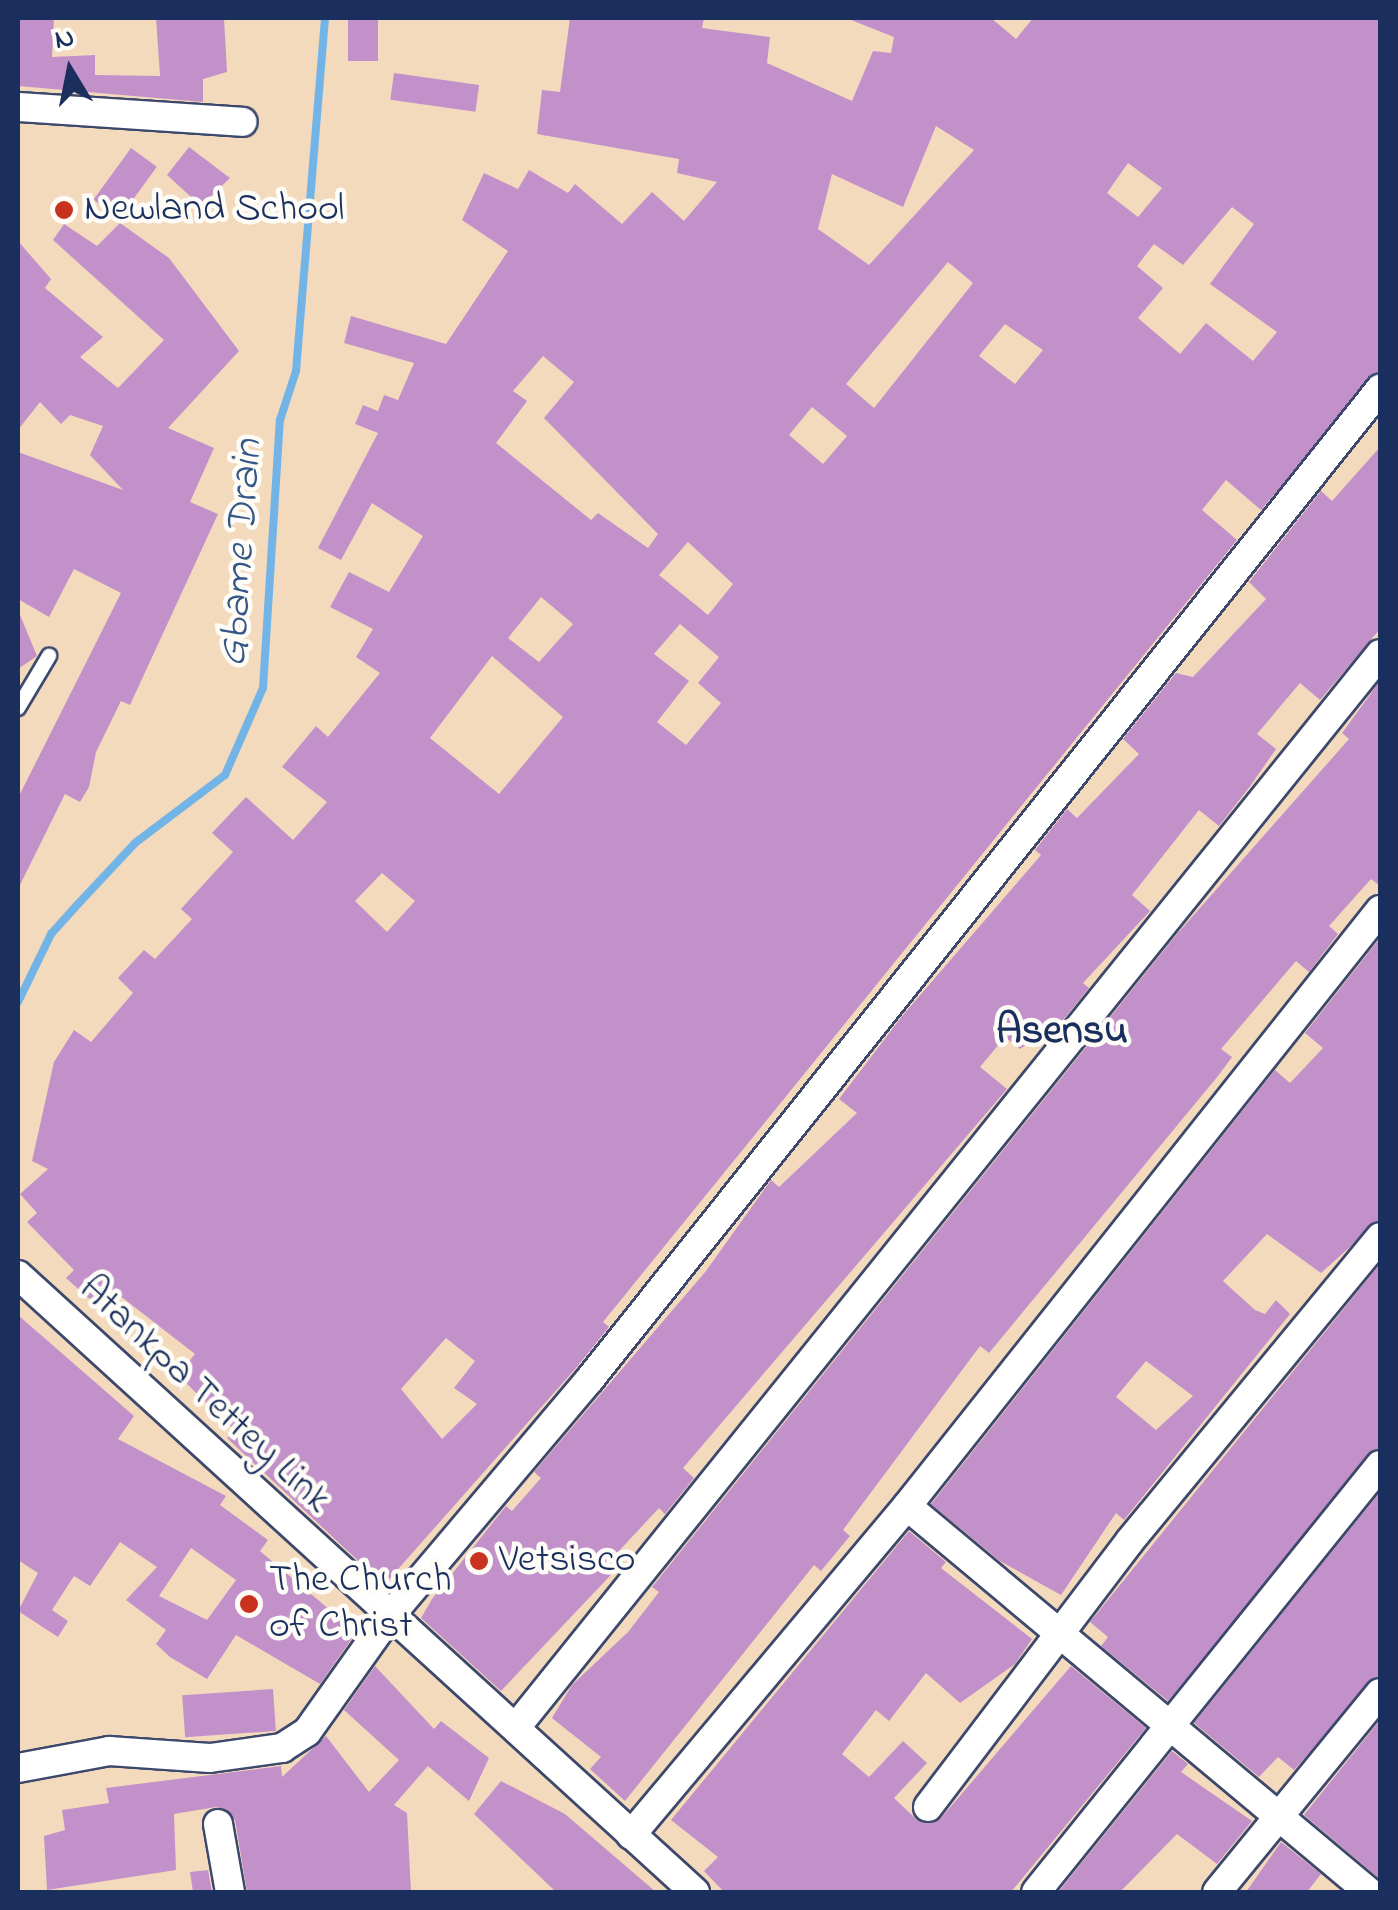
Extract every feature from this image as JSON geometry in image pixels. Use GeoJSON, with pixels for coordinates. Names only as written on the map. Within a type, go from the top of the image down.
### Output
{"type":"FeatureCollection","features":[{"type":"Feature","properties":{"kind":"street"},"geometry":{"type":"LineString","coordinates":[[18,107],[242,122]]}},
{"type":"Feature","properties":{"kind":"street"},"geometry":{"type":"LineString","coordinates":[[18,1765],[109,1751],[210,1758],[282,1748],[308,1732],[388,1618],[590,1379],[1380,388]]}},
{"type":"Feature","properties":{"kind":"street"},"geometry":{"type":"LineString","coordinates":[[517,1726],[1380,654]]}},
{"type":"Feature","properties":{"kind":"street"},"geometry":{"type":"LineString","coordinates":[[631,1835],[907,1506],[1380,910]]}},
{"type":"Feature","properties":{"kind":"street"},"geometry":{"type":"LineString","coordinates":[[928,1807],[1062,1632],[1380,1237]]}},
{"type":"Feature","properties":{"kind":"street","name":"Atankpa Tettey Link"},"geometry":{"type":"LineString","coordinates":[[18,1275],[388,1618],[517,1726],[696,1892]]}},
{"type":"Feature","properties":{"kind":"street"},"geometry":{"type":"LineString","coordinates":[[1036,1892],[1380,1466]]}},
{"type":"Feature","properties":{"kind":"street"},"geometry":{"type":"LineString","coordinates":[[907,1506],[1370,1892]]}},
{"type":"Feature","properties":{"kind":"street"},"geometry":{"type":"LineString","coordinates":[[1218,1892],[1380,1693]]}},
{"type":"Feature","properties":{"kind":"street"},"geometry":{"type":"LineString","coordinates":[[218,1824],[230,1892]]}},
{"type":"Feature","properties":{"kind":"lane"},"geometry":{"type":"LineString","coordinates":[[18,708],[49,656]]}},
{"type":"Feature","properties":{"kind":"building"},"geometry":{"type":"Polygon","coordinates":[[[18,18],[54,19],[52,57],[95,55],[95,75],[160,76],[156,18],[224,18],[227,72],[203,79],[203,102],[18,86],[18,18]]]}},
{"type":"Feature","properties":{"kind":"building"},"geometry":{"type":"Polygon","coordinates":[[[348,18],[378,18],[378,61],[348,61],[348,18]]]}},
{"type":"Feature","properties":{"kind":"building"},"geometry":{"type":"Polygon","coordinates":[[[570,18],[704,18],[702,28],[770,37],[767,63],[852,101],[873,51],[891,53],[894,37],[846,18],[991,18],[1016,39],[1033,18],[1380,18],[1380,372],[1261,510],[1226,480],[1202,510],[1237,540],[603,1322],[609,1327],[576,1368],[384,1585],[227,1438],[234,1430],[178,1375],[195,1354],[106,1285],[92,1301],[66,1278],[74,1270],[27,1222],[37,1213],[20,1194],[48,1169],[32,1161],[54,1062],[74,1030],[91,1042],[133,993],[118,978],[144,950],[155,959],[192,919],[181,909],[233,852],[212,833],[246,797],[293,840],[327,802],[282,767],[316,726],[328,737],[380,673],[356,657],[373,629],[330,607],[349,572],[389,592],[423,536],[372,503],[341,560],[318,548],[378,433],[355,424],[363,405],[378,411],[384,395],[398,400],[414,363],[344,343],[351,316],[446,344],[508,251],[462,220],[484,173],[518,189],[529,170],[568,193],[575,184],[622,224],[652,192],[684,221],[717,182],[677,173],[679,159],[537,134],[542,90],[560,92],[570,18]],[[936,126],[903,207],[832,174],[818,229],[869,265],[974,150],[936,126]],[[1128,163],[1107,193],[1138,217],[1162,188],[1128,163]],[[1232,207],[1183,265],[1154,244],[1137,266],[1163,288],[1138,318],[1180,354],[1206,323],[1253,361],[1277,332],[1210,284],[1254,224],[1232,207]],[[948,262],[846,384],[874,408],[973,283],[948,262]],[[1005,324],[979,356],[1015,384],[1043,350],[1005,324]],[[543,356],[513,391],[527,401],[496,443],[591,520],[598,513],[648,548],[658,534],[544,418],[574,382],[543,356]],[[812,407],[789,435],[823,464],[847,436],[812,407]],[[688,542],[659,575],[708,615],[733,584],[688,542]],[[541,597],[508,638],[539,662],[573,624],[541,597]],[[680,624],[654,654],[689,681],[657,722],[686,745],[721,703],[698,683],[719,657],[680,624]],[[492,656],[430,738],[499,794],[563,717],[492,656]],[[382,873],[355,901],[387,932],[415,901],[382,873]],[[446,1338],[401,1389],[442,1439],[477,1404],[454,1388],[475,1361],[446,1338]]]}},
{"type":"Feature","properties":{"kind":"building"},"geometry":{"type":"Polygon","coordinates":[[[394,73],[479,85],[475,112],[390,100],[394,73]]]}},
{"type":"Feature","properties":{"kind":"building"},"geometry":{"type":"Polygon","coordinates":[[[189,147],[230,178],[201,206],[167,175],[189,147]]]}},
{"type":"Feature","properties":{"kind":"building"},"geometry":{"type":"Polygon","coordinates":[[[131,148],[157,167],[119,219],[93,200],[131,148]]]}},
{"type":"Feature","properties":{"kind":"building"},"geometry":{"type":"Polygon","coordinates":[[[120,223],[169,258],[239,351],[168,428],[214,448],[190,502],[218,514],[130,705],[121,701],[96,752],[89,787],[80,802],[65,794],[18,889],[18,798],[121,593],[74,569],[49,617],[18,599],[18,452],[123,490],[90,455],[103,426],[70,415],[61,424],[40,402],[18,430],[18,241],[51,279],[45,288],[103,337],[80,357],[118,388],[164,340],[53,240],[64,224],[97,246],[120,223]]]}},
{"type":"Feature","properties":{"kind":"building"},"geometry":{"type":"Polygon","coordinates":[[[1380,447],[1380,629],[1320,700],[1300,683],[1257,734],[1276,749],[1219,826],[1199,810],[1132,895],[1150,911],[1083,983],[1089,988],[1063,1020],[1020,1049],[1005,1037],[980,1067],[1007,1089],[683,1468],[694,1478],[665,1514],[659,1508],[618,1552],[625,1560],[501,1691],[421,1618],[432,1599],[506,1506],[512,1511],[541,1478],[534,1472],[706,1271],[771,1180],[779,1187],[857,1113],[839,1099],[903,1015],[1041,855],[1035,850],[1067,809],[1077,818],[1139,754],[1123,739],[1176,673],[1193,677],[1266,599],[1249,582],[1321,491],[1332,501],[1380,447]]]}},
{"type":"Feature","properties":{"kind":"building"},"geometry":{"type":"Polygon","coordinates":[[[18,610],[37,656],[18,669],[18,610]]]}},
{"type":"Feature","properties":{"kind":"building"},"geometry":{"type":"Polygon","coordinates":[[[1380,681],[1380,886],[1371,879],[1329,926],[1338,934],[1309,972],[1296,961],[1221,1049],[1232,1057],[1218,1076],[989,1353],[980,1346],[843,1530],[850,1536],[821,1571],[814,1565],[625,1801],[590,1769],[601,1757],[552,1718],[572,1685],[628,1632],[659,1592],[652,1587],[1177,934],[1349,739],[1342,733],[1380,681]]]}},
{"type":"Feature","properties":{"kind":"building"},"geometry":{"type":"Polygon","coordinates":[[[1380,938],[1380,1220],[1321,1273],[1267,1234],[1223,1281],[1255,1310],[1265,1314],[1276,1300],[1290,1314],[1124,1520],[1116,1513],[1061,1595],[1000,1561],[931,1504],[1275,1070],[1290,1083],[1323,1048],[1305,1033],[1380,938]],[[1146,1361],[1116,1397],[1156,1430],[1193,1396],[1146,1361]]]}},
{"type":"Feature","properties":{"kind":"building"},"geometry":{"type":"Polygon","coordinates":[[[1380,1264],[1380,1448],[1168,1701],[1101,1646],[1108,1637],[1090,1622],[1380,1264]]]}},
{"type":"Feature","properties":{"kind":"building"},"geometry":{"type":"Polygon","coordinates":[[[18,1315],[134,1416],[118,1439],[226,1496],[220,1505],[268,1540],[260,1551],[349,1626],[353,1637],[320,1684],[236,1635],[207,1679],[156,1644],[166,1630],[126,1600],[157,1567],[120,1542],[90,1586],[74,1576],[52,1610],[68,1621],[58,1637],[18,1611],[38,1573],[18,1560],[18,1315]],[[191,1548],[159,1596],[207,1620],[236,1580],[191,1548]]]}},
{"type":"Feature","properties":{"kind":"building"},"geometry":{"type":"Polygon","coordinates":[[[1380,1492],[1380,1676],[1294,1770],[1278,1757],[1259,1777],[1194,1723],[1380,1492]]]}},
{"type":"Feature","properties":{"kind":"building"},"geometry":{"type":"Polygon","coordinates":[[[909,1531],[946,1562],[941,1568],[1032,1639],[1015,1664],[960,1703],[926,1673],[889,1721],[876,1710],[842,1754],[869,1777],[903,1741],[927,1763],[894,1798],[917,1820],[941,1818],[1071,1666],[1146,1728],[1011,1892],[724,1892],[704,1871],[718,1857],[671,1820],[909,1531]]]}},
{"type":"Feature","properties":{"kind":"building"},"geometry":{"type":"Polygon","coordinates":[[[375,1666],[434,1729],[441,1721],[489,1758],[469,1801],[428,1766],[394,1805],[407,1813],[411,1892],[247,1892],[235,1820],[216,1807],[174,1814],[176,1870],[47,1890],[44,1836],[65,1830],[62,1810],[109,1803],[106,1788],[281,1766],[282,1777],[326,1736],[369,1792],[399,1760],[344,1710],[375,1666]]]}},
{"type":"Feature","properties":{"kind":"building"},"geometry":{"type":"Polygon","coordinates":[[[273,1689],[276,1731],[185,1737],[182,1695],[273,1689]]]}},
{"type":"Feature","properties":{"kind":"building"},"geometry":{"type":"Polygon","coordinates":[[[1380,1720],[1380,1879],[1304,1815],[1380,1720]]]}},
{"type":"Feature","properties":{"kind":"building"},"geometry":{"type":"Polygon","coordinates":[[[1172,1751],[1188,1764],[1181,1772],[1252,1821],[1217,1864],[1177,1834],[1120,1892],[1059,1891],[1172,1751]]]}},
{"type":"Feature","properties":{"kind":"building"},"geometry":{"type":"Polygon","coordinates":[[[501,1781],[565,1814],[656,1892],[556,1892],[474,1814],[501,1781]]]}},
{"type":"Feature","properties":{"kind":"building"},"geometry":{"type":"Polygon","coordinates":[[[1281,1842],[1321,1874],[1307,1892],[1246,1892],[1281,1842]]]}},
{"type":"Feature","properties":{"kind":"building"},"geometry":{"type":"Polygon","coordinates":[[[208,1870],[212,1892],[193,1892],[190,1872],[208,1870]]]}},
{"type":"Feature","properties":{"kind":"waterway","name":"Gbame Drain"},"geometry":{"type":"LineString","coordinates":[[18,1002],[51,934],[78,904],[135,843],[225,775],[263,688],[280,420],[296,371],[325,18]]}},
{"type":"Feature","properties":{"kind":"place","name":"Newland School"},"geometry":{"type":"Point","coordinates":[64,210]}},
{"type":"Feature","properties":{"kind":"place","name":"Vetsisco"},"geometry":{"type":"Point","coordinates":[479,1561]}},
{"type":"Feature","properties":{"kind":"place","name":"The Church of Christ"},"geometry":{"type":"Point","coordinates":[249,1604]}},
{"type":"Feature","properties":{"kind":"district","name":"Asensu"},"geometry":{"type":"Point","coordinates":[1062,1032]}}]}
